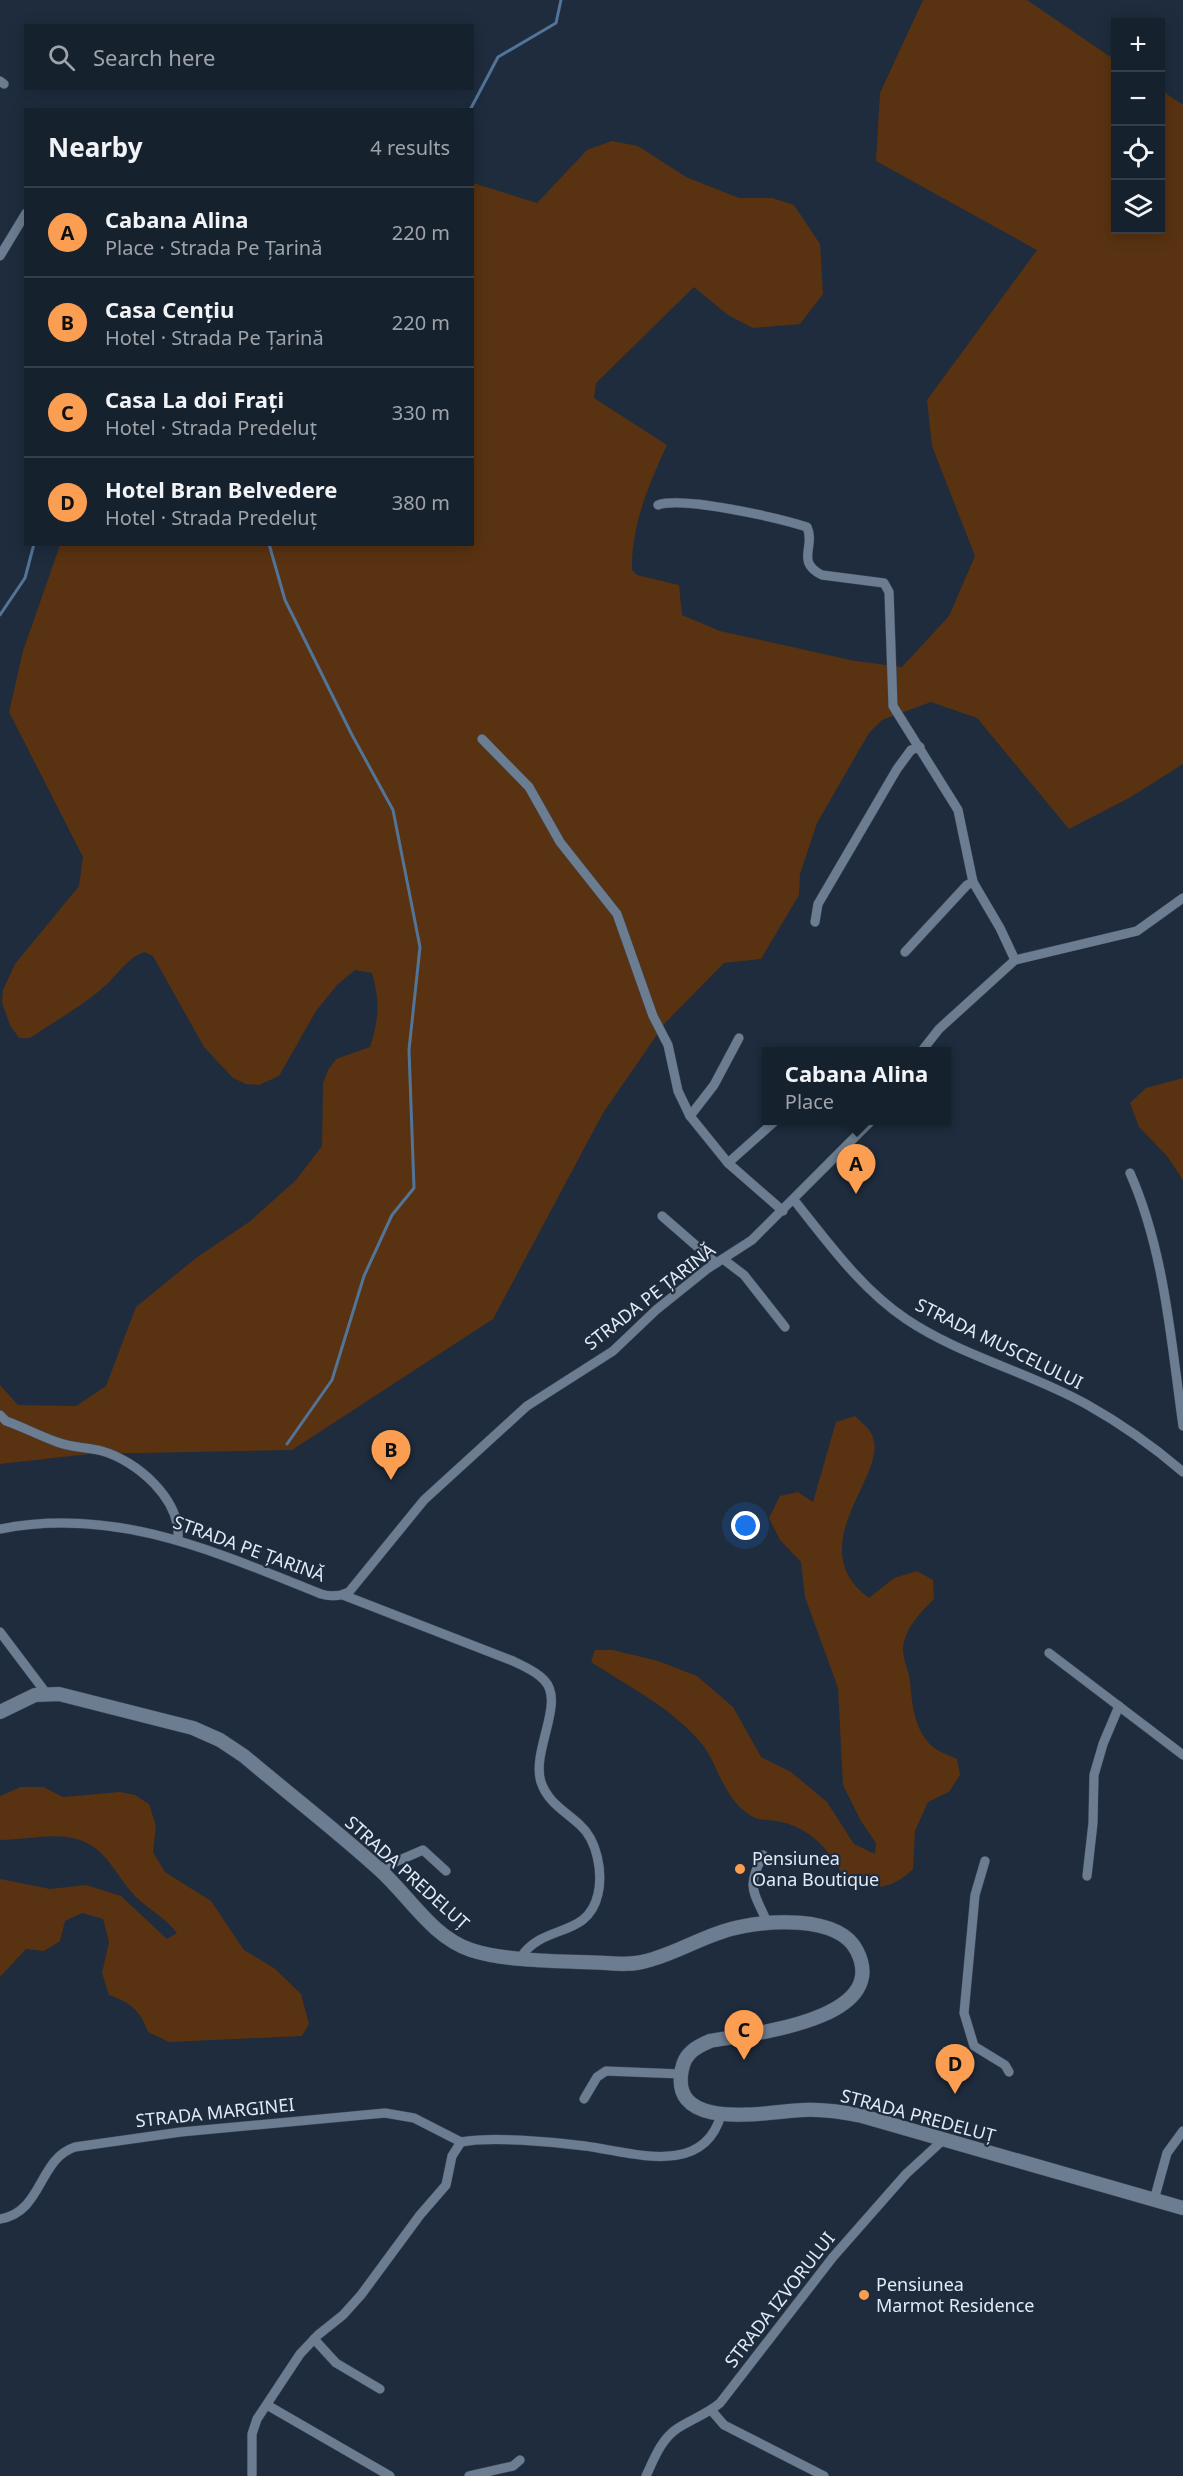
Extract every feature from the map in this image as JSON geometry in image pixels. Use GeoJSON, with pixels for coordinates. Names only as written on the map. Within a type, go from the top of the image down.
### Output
{"type":"FeatureCollection","features":[{"type":"Feature","properties":{"kind":"main road","name":"STRADA PREDELUȚ"},"geometry":{"type":"LineString","coordinates":[[0,1713],[20,1701],[46,1693],[77,1697],[193,1728],[220,1740],[244,1756],[379,1869],[434,1927],[456,1944],[489,1954],[609,1963],[644,1962],[730,1929],[767,1922],[814,1925],[841,1934],[857,1951],[861,1974],[859,1985],[843,2005],[828,2014],[786,2026],[710,2041],[697,2046],[683,2063],[681,2074],[682,2085],[688,2099],[702,2110],[721,2115],[826,2110],[862,2116],[942,2141],[1183,2208]]}},
{"type":"Feature","properties":{"kind":"street"},"geometry":{"type":"LineString","coordinates":[[0,256],[24,216]]}},
{"type":"Feature","properties":{"kind":"street"},"geometry":{"type":"LineString","coordinates":[[658,505],[677,502],[705,506],[807,527],[809,532],[807,557],[813,571],[822,575],[884,583],[889,592],[893,706],[958,810],[973,882],[1015,960]]}},
{"type":"Feature","properties":{"kind":"street"},"geometry":{"type":"LineString","coordinates":[[482,739],[529,787],[560,842],[617,914],[653,1016],[668,1044],[678,1091],[690,1116],[728,1163],[783,1211]]}},
{"type":"Feature","properties":{"kind":"street"},"geometry":{"type":"LineString","coordinates":[[815,922],[818,904],[901,762],[910,750],[920,747]]}},
{"type":"Feature","properties":{"kind":"street"},"geometry":{"type":"LineString","coordinates":[[905,952],[967,885],[973,882]]}},
{"type":"Feature","properties":{"kind":"street"},"geometry":{"type":"LineString","coordinates":[[925,1047],[939,1029],[1015,960],[1137,931],[1183,898]]}},
{"type":"Feature","properties":{"kind":"street"},"geometry":{"type":"LineString","coordinates":[[690,1116],[714,1085],[739,1038]]}},
{"type":"Feature","properties":{"kind":"street"},"geometry":{"type":"LineString","coordinates":[[728,1163],[771,1125]]}},
{"type":"Feature","properties":{"kind":"street","name":"STRADA PE ȚARINĂ"},"geometry":{"type":"LineString","coordinates":[[343,1595],[348,1592],[424,1500],[527,1406],[613,1351],[656,1310],[720,1261],[752,1240],[867,1125]]}},
{"type":"Feature","properties":{"kind":"street"},"geometry":{"type":"LineString","coordinates":[[1130,1173],[1144,1204],[1155,1248],[1183,1426]]}},
{"type":"Feature","properties":{"kind":"street","name":"STRADA MUSCELULUI"},"geometry":{"type":"LineString","coordinates":[[794,1200],[878,1297],[906,1319],[1085,1403],[1183,1472]]}},
{"type":"Feature","properties":{"kind":"street"},"geometry":{"type":"LineString","coordinates":[[662,1216],[720,1261],[744,1275],[785,1327]]}},
{"type":"Feature","properties":{"kind":"street"},"geometry":{"type":"LineString","coordinates":[[0,1415],[6,1421],[56,1442],[100,1451],[131,1465],[163,1495],[178,1524],[178,1539]]}},
{"type":"Feature","properties":{"kind":"street","name":"STRADA PE ȚARINĂ"},"geometry":{"type":"LineString","coordinates":[[0,1529],[66,1524],[128,1528],[178,1539],[321,1594],[343,1595],[513,1661],[539,1675],[550,1690],[550,1716],[542,1741],[540,1780],[552,1802],[582,1827],[593,1843],[599,1866],[599,1892],[592,1912],[579,1924],[532,1943],[521,1957]]}},
{"type":"Feature","properties":{"kind":"street"},"geometry":{"type":"LineString","coordinates":[[0,1632],[46,1693]]}},
{"type":"Feature","properties":{"kind":"street"},"geometry":{"type":"LineString","coordinates":[[1049,1653],[1183,1755]]}},
{"type":"Feature","properties":{"kind":"street"},"geometry":{"type":"LineString","coordinates":[[1087,1876],[1093,1823],[1094,1775],[1103,1744],[1119,1706]]}},
{"type":"Feature","properties":{"kind":"street"},"geometry":{"type":"LineString","coordinates":[[379,1869],[423,1850],[446,1871]]}},
{"type":"Feature","properties":{"kind":"street"},"geometry":{"type":"LineString","coordinates":[[763,1855],[752,1876],[752,1886],[767,1922]]}},
{"type":"Feature","properties":{"kind":"street"},"geometry":{"type":"LineString","coordinates":[[985,1861],[975,1895],[964,2013],[974,2046],[1005,2065],[1009,2072]]}},
{"type":"Feature","properties":{"kind":"street"},"geometry":{"type":"LineString","coordinates":[[584,2099],[597,2077],[606,2072],[681,2074]]}},
{"type":"Feature","properties":{"kind":"street","name":"STRADA MARGINEI"},"geometry":{"type":"LineString","coordinates":[[0,2219],[12,2217],[24,2209],[58,2157],[75,2147],[181,2132],[385,2114],[414,2118],[461,2142]]}},
{"type":"Feature","properties":{"kind":"street"},"geometry":{"type":"LineString","coordinates":[[252,2476],[252,2434],[257,2420],[300,2354],[343,2315],[361,2295],[420,2215],[446,2185],[452,2157],[461,2142],[538,2142],[616,2151],[640,2157],[664,2157],[701,2146],[714,2133],[721,2115]]}},
{"type":"Feature","properties":{"kind":"street"},"geometry":{"type":"LineString","coordinates":[[1154,2200],[1167,2153],[1183,2131]]}},
{"type":"Feature","properties":{"kind":"street","name":"STRADA IZVORULUI"},"geometry":{"type":"LineString","coordinates":[[646,2476],[669,2434],[720,2403],[833,2257],[906,2174],[942,2141]]}},
{"type":"Feature","properties":{"kind":"street"},"geometry":{"type":"LineString","coordinates":[[314,2339],[336,2363],[380,2389]]}},
{"type":"Feature","properties":{"kind":"street"},"geometry":{"type":"LineString","coordinates":[[267,2405],[390,2476]]}},
{"type":"Feature","properties":{"kind":"street"},"geometry":{"type":"LineString","coordinates":[[711,2410],[724,2425],[824,2476]]}},
{"type":"Feature","properties":{"kind":"street"},"geometry":{"type":"LineString","coordinates":[[469,2476],[513,2466],[520,2460]]}},
{"type":"Feature","properties":{"kind":"shaded area"},"geometry":{"type":"Polygon","coordinates":[[[923,0],[1027,0],[1111,57],[1111,234],[1165,234],[1165,93],[1183,105],[1183,764],[1131,797],[1069,829],[977,718],[931,702],[882,720],[869,733],[817,823],[800,874],[799,895],[761,959],[724,963],[665,1023],[603,1113],[493,1319],[292,1450],[89,1454],[0,1464],[0,1385],[18,1405],[76,1406],[106,1386],[136,1307],[196,1258],[249,1222],[296,1180],[322,1146],[323,1083],[328,1070],[336,1059],[370,1047],[377,1010],[372,973],[355,970],[337,985],[316,1011],[279,1076],[259,1085],[246,1084],[233,1078],[204,1047],[153,956],[144,952],[129,961],[92,996],[30,1038],[19,1038],[10,1025],[2,1003],[3,990],[15,964],[79,886],[83,857],[9,712],[23,651],[60,546],[474,546],[474,183],[537,203],[587,150],[612,141],[638,146],[686,177],[739,198],[772,198],[794,205],[820,244],[823,294],[800,324],[753,328],[728,315],[694,287],[596,383],[594,398],[667,445],[642,506],[632,554],[632,570],[637,575],[679,585],[682,615],[720,631],[855,661],[902,667],[949,616],[975,556],[932,446],[927,400],[1037,250],[876,161],[880,93],[923,0]]]}},
{"type":"Feature","properties":{"kind":"shaded area"},"geometry":{"type":"Polygon","coordinates":[[[1183,1078],[1183,1180],[1167,1156],[1139,1127],[1130,1103],[1146,1088],[1183,1078]]]}},
{"type":"Feature","properties":{"kind":"shaded area"},"geometry":{"type":"Polygon","coordinates":[[[855,1416],[871,1433],[875,1449],[870,1468],[844,1532],[842,1555],[849,1577],[869,1598],[894,1578],[917,1571],[933,1580],[934,1599],[910,1628],[904,1642],[903,1653],[915,1716],[921,1732],[934,1748],[957,1759],[960,1775],[949,1792],[928,1802],[915,1831],[913,1869],[898,1881],[876,1887],[849,1886],[830,1855],[804,1831],[781,1822],[748,1814],[730,1795],[702,1744],[690,1731],[650,1699],[591,1662],[595,1650],[613,1650],[658,1661],[697,1676],[733,1707],[761,1757],[791,1772],[827,1802],[854,1844],[875,1854],[876,1843],[861,1821],[843,1785],[838,1688],[805,1597],[801,1562],[780,1540],[769,1518],[780,1496],[798,1492],[813,1502],[836,1422],[855,1416]]]}},
{"type":"Feature","properties":{"kind":"shaded area"},"geometry":{"type":"Polygon","coordinates":[[[21,1787],[43,1787],[63,1797],[120,1792],[135,1795],[149,1804],[156,1826],[153,1852],[165,1872],[211,1901],[244,1950],[274,1968],[301,1994],[309,2024],[302,2036],[169,2042],[148,2032],[142,2018],[134,2008],[109,1995],[102,1973],[109,1942],[103,1919],[82,1913],[65,1921],[60,1941],[44,1951],[26,1949],[0,1977],[0,1879],[50,1889],[86,1885],[121,1896],[167,1939],[177,1933],[136,1897],[106,1858],[90,1845],[66,1837],[53,1836],[0,1840],[0,1796],[21,1787]]]}},
{"type":"Feature","properties":{"kind":"waterway"},"geometry":{"type":"LineString","coordinates":[[471,108],[498,57],[556,23],[561,0]]}},
{"type":"Feature","properties":{"kind":"waterway"},"geometry":{"type":"LineString","coordinates":[[0,615],[25,578],[33,546]]}},
{"type":"Feature","properties":{"kind":"waterway"},"geometry":{"type":"LineString","coordinates":[[270,546],[285,600],[352,735],[393,810],[420,947],[409,1050],[414,1188],[392,1215],[364,1276],[332,1380],[287,1444]]}},
{"type":"Feature","properties":{"kind":"place","name":"Cabana Alina"},"geometry":{"type":"Point","coordinates":[856,1194]}},
{"type":"Feature","properties":{"kind":"place","name":"Casa Cențiu"},"geometry":{"type":"Point","coordinates":[391,1480]}},
{"type":"Feature","properties":{"kind":"place","name":"Pensiunea Oana Boutique"},"geometry":{"type":"Point","coordinates":[740,1869]}},
{"type":"Feature","properties":{"kind":"place","name":"Casa La doi Frați"},"geometry":{"type":"Point","coordinates":[744,2060]}},
{"type":"Feature","properties":{"kind":"place","name":"Hotel Bran Belvedere"},"geometry":{"type":"Point","coordinates":[955,2094]}},
{"type":"Feature","properties":{"kind":"place","name":"Pensiunea Marmot Residence"},"geometry":{"type":"Point","coordinates":[864,2295]}}]}
